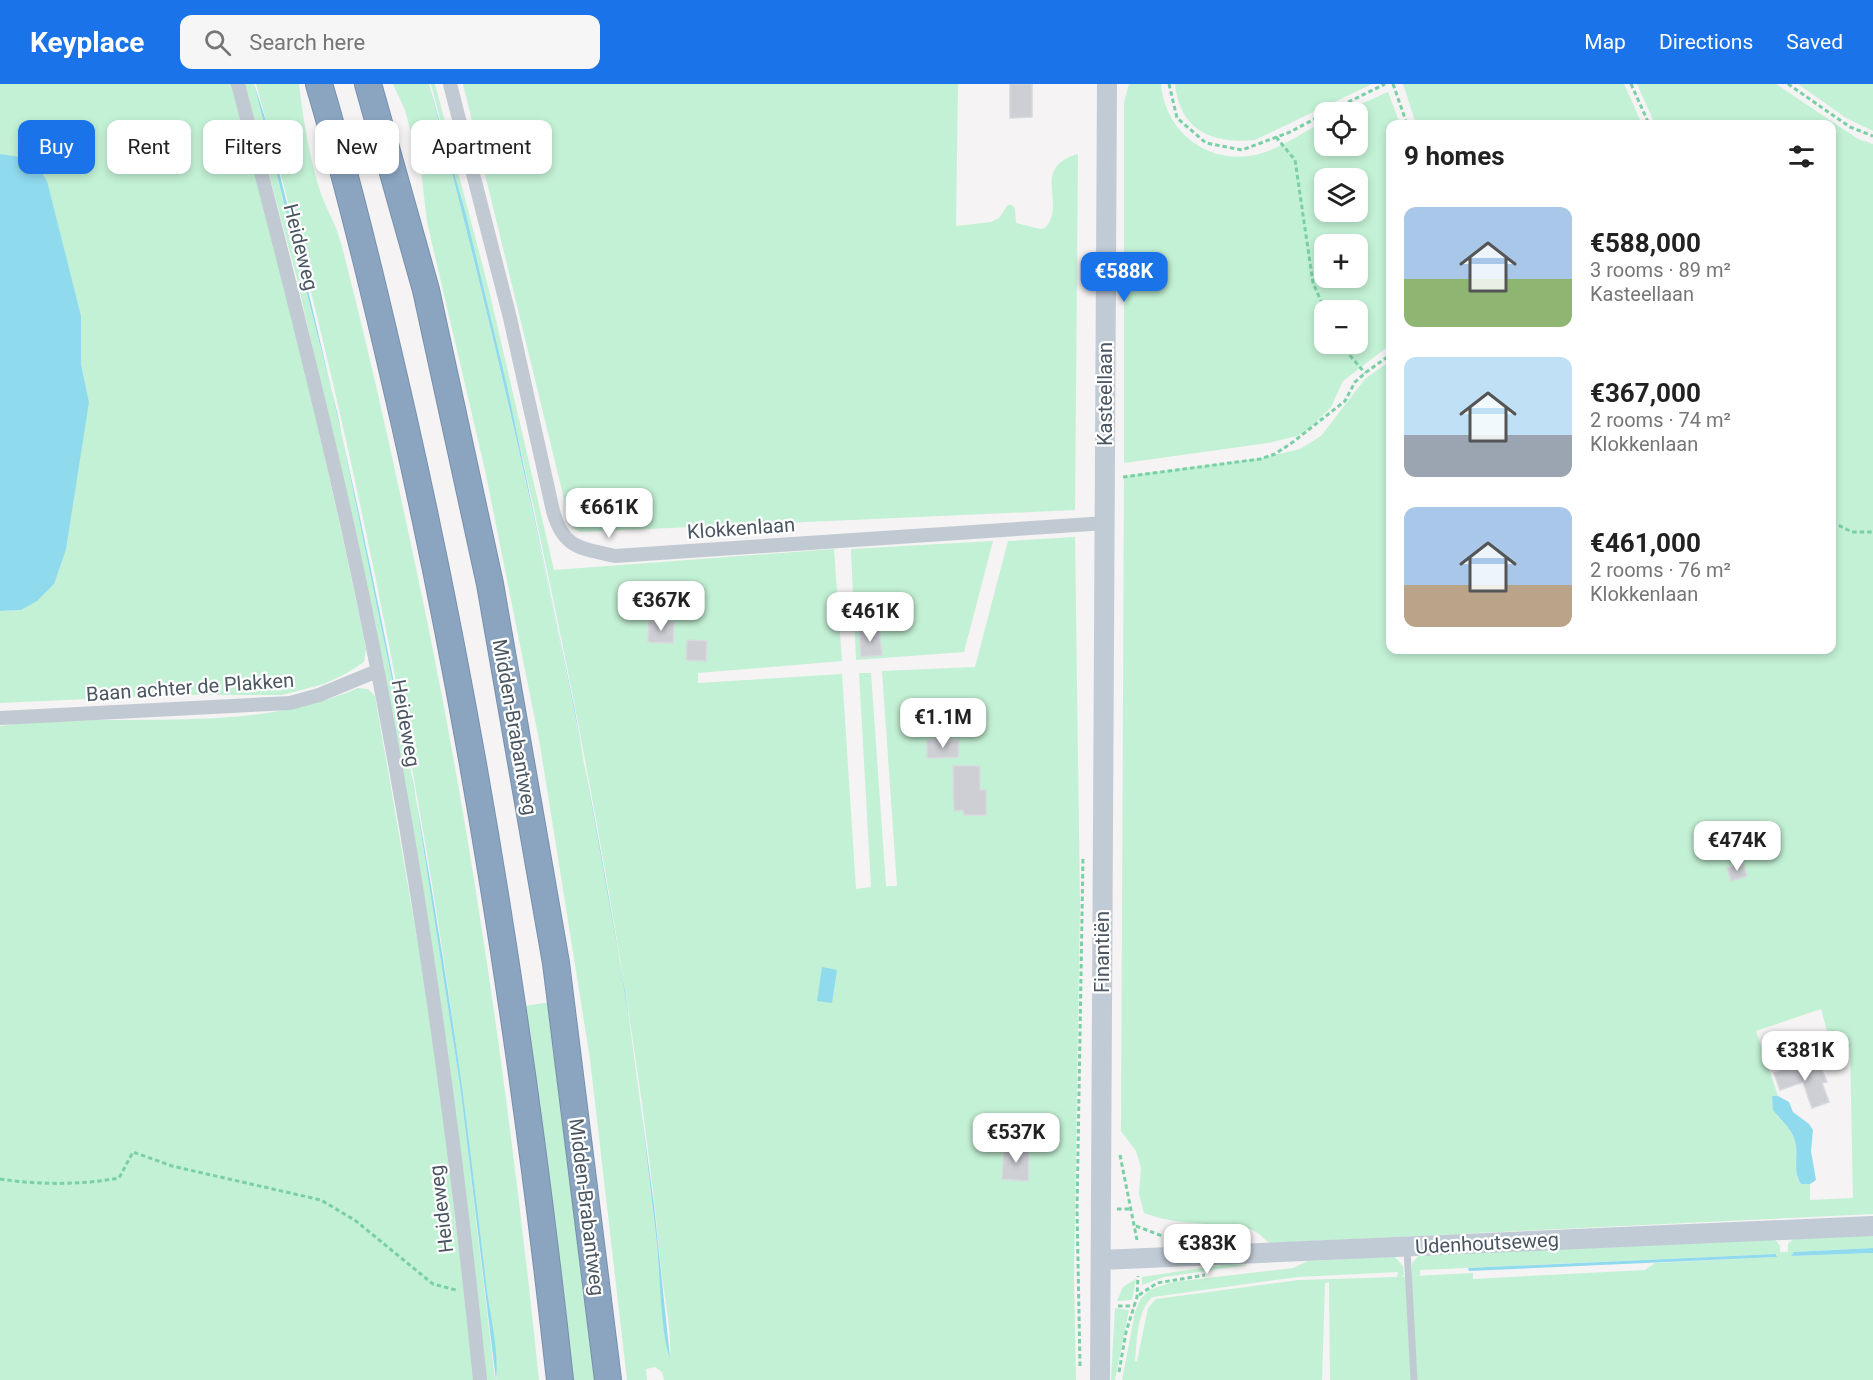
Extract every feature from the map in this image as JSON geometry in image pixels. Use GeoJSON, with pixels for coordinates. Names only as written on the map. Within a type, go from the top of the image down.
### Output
{"type":"FeatureCollection","features":[{"type":"Feature","properties":{"kind":"highway"},"geometry":{"type":"LineString","coordinates":[[320,84],[376,298],[443,593],[474,759],[508,972],[544,1237],[560,1380]]}},
{"type":"Feature","properties":{"kind":"highway","name":"Midden-Brabantweg"},"geometry":{"type":"LineString","coordinates":[[368,84],[426,290],[490,584],[556,963],[608,1380]]}},
{"type":"Feature","properties":{"kind":"street","name":"Heideweg"},"geometry":{"type":"LineString","coordinates":[[238,84],[319,401],[377,671],[427,960],[471,1290],[480,1380]]}},
{"type":"Feature","properties":{"kind":"street","name":"Klokkenlaan"},"geometry":{"type":"LineString","coordinates":[[450,84],[510,318],[553,511],[558,530],[571,544],[615,556],[1106,523]]}},
{"type":"Feature","properties":{"kind":"street","name":"Kasteellaan"},"geometry":{"type":"LineString","coordinates":[[1106,523],[1104,472],[1107,84]]}},
{"type":"Feature","properties":{"kind":"street","name":"Finantiën"},"geometry":{"type":"LineString","coordinates":[[1100,1380],[1106,523]]}},
{"type":"Feature","properties":{"kind":"street","name":"Baan achter de Plakken"},"geometry":{"type":"LineString","coordinates":[[0,718],[290,703],[319,695],[377,671]]}},
{"type":"Feature","properties":{"kind":"street","name":"Udenhoutseweg"},"geometry":{"type":"LineString","coordinates":[[1101,1260],[1873,1226]]}},
{"type":"Feature","properties":{"kind":"lane"},"geometry":{"type":"LineString","coordinates":[[1407,1247],[1414,1380]]}},
{"type":"Feature","properties":{"kind":"path"},"geometry":{"type":"LineString","coordinates":[[1169,84],[1177,118],[1206,143],[1242,150],[1276,138],[1314,119]]}},
{"type":"Feature","properties":{"kind":"path"},"geometry":{"type":"LineString","coordinates":[[1348,102],[1385,84]]}},
{"type":"Feature","properties":{"kind":"path"},"geometry":{"type":"LineString","coordinates":[[1393,84],[1406,120]]}},
{"type":"Feature","properties":{"kind":"path"},"geometry":{"type":"LineString","coordinates":[[1631,84],[1646,120]]}},
{"type":"Feature","properties":{"kind":"path"},"geometry":{"type":"LineString","coordinates":[[1788,84],[1850,127],[1873,136]]}},
{"type":"Feature","properties":{"kind":"path"},"geometry":{"type":"LineString","coordinates":[[1276,138],[1295,160],[1313,283],[1321,300]]}},
{"type":"Feature","properties":{"kind":"path"},"geometry":{"type":"LineString","coordinates":[[1349,354],[1365,373]]}},
{"type":"Feature","properties":{"kind":"path"},"geometry":{"type":"LineString","coordinates":[[1104,472],[1117,478],[1260,459],[1275,454],[1345,400],[1355,382],[1386,358]]}},
{"type":"Feature","properties":{"kind":"path"},"geometry":{"type":"LineString","coordinates":[[1836,524],[1852,532],[1873,532]]}},
{"type":"Feature","properties":{"kind":"path"},"geometry":{"type":"LineString","coordinates":[[0,1179],[28,1183],[99,1182],[119,1178],[133,1152],[172,1166],[321,1200],[356,1221],[433,1284],[449,1289],[471,1290]]}},
{"type":"Feature","properties":{"kind":"path"},"geometry":{"type":"LineString","coordinates":[[1118,1380],[1126,1332],[1139,1290],[1136,1226],[1130,1209]]}},
{"type":"Feature","properties":{"kind":"path"},"geometry":{"type":"LineString","coordinates":[[1077,1210],[1077,1306],[1080,1368]]}},
{"type":"Feature","properties":{"kind":"green space"},"geometry":{"type":"Polygon","coordinates":[[[0,84],[232,84],[241,120],[203,120],[203,174],[255,174],[336,507],[366,649],[364,662],[324,684],[282,695],[172,695],[0,703],[0,611],[21,610],[89,402],[81,364],[81,316],[33,174],[95,174],[95,120],[18,120],[18,158],[0,154],[0,84]]]}},
{"type":"Feature","properties":{"kind":"green space"},"geometry":{"type":"Polygon","coordinates":[[[245,84],[254,84],[263,120],[255,120],[245,84]]]}},
{"type":"Feature","properties":{"kind":"green space"},"geometry":{"type":"Polygon","coordinates":[[[256,84],[299,84],[315,175],[341,243],[361,320],[405,515],[454,759],[487,965],[515,1172],[539,1380],[486,1380],[354,529],[296,275],[269,174],[277,174],[337,412],[414,787],[460,1085],[495,1379],[497,1379],[457,1054],[411,762],[352,469],[307,276],[280,174],[303,174],[303,120],[266,120],[256,84]]]}},
{"type":"Feature","properties":{"kind":"green space"},"geometry":{"type":"Polygon","coordinates":[[[393,84],[429,84],[438,120],[411,120],[411,132],[405,110],[393,84]]]}},
{"type":"Feature","properties":{"kind":"green space"},"geometry":{"type":"Polygon","coordinates":[[[431,84],[435,84],[444,120],[440,120],[431,84]]]}},
{"type":"Feature","properties":{"kind":"green space"},"geometry":{"type":"Polygon","coordinates":[[[463,84],[958,84],[956,226],[991,222],[999,218],[1008,205],[1012,205],[1015,209],[1016,223],[1040,229],[1045,228],[1051,219],[1053,208],[1052,177],[1055,168],[1063,160],[1078,154],[1075,510],[581,532],[574,529],[567,511],[485,174],[552,174],[552,120],[472,120],[463,84]]]}},
{"type":"Feature","properties":{"kind":"green space"},"geometry":{"type":"Polygon","coordinates":[[[1129,84],[1161,84],[1164,102],[1171,117],[1193,142],[1224,155],[1241,157],[1276,148],[1314,127],[1314,156],[1368,156],[1368,102],[1366,102],[1388,92],[1398,120],[1386,120],[1386,348],[1343,381],[1331,407],[1308,430],[1297,436],[1268,443],[1124,463],[1124,102],[1129,84]]]}},
{"type":"Feature","properties":{"kind":"green space"},"geometry":{"type":"Polygon","coordinates":[[[1175,84],[1372,84],[1334,102],[1314,102],[1314,112],[1255,140],[1225,140],[1201,131],[1191,123],[1178,100],[1175,84]]]}},
{"type":"Feature","properties":{"kind":"green space"},"geometry":{"type":"Polygon","coordinates":[[[1403,84],[1624,84],[1640,120],[1415,120],[1403,84]]]}},
{"type":"Feature","properties":{"kind":"green space"},"geometry":{"type":"Polygon","coordinates":[[[1637,84],[1776,84],[1830,120],[1653,120],[1637,84]]]}},
{"type":"Feature","properties":{"kind":"green space"},"geometry":{"type":"Polygon","coordinates":[[[1798,84],[1873,84],[1873,131],[1846,118],[1798,84]]]}},
{"type":"Feature","properties":{"kind":"green space"},"geometry":{"type":"Polygon","coordinates":[[[1836,124],[1858,139],[1873,144],[1873,1214],[1269,1243],[1256,1232],[1246,1228],[1182,1222],[1144,1213],[1139,1194],[1141,1168],[1136,1151],[1121,1131],[1124,476],[1261,458],[1300,449],[1321,436],[1365,379],[1386,364],[1386,654],[1836,654],[1836,124]],[[1821,1009],[1756,1031],[1778,1096],[1772,1097],[1777,1116],[1789,1128],[1796,1142],[1797,1178],[1801,1184],[1810,1184],[1810,1200],[1853,1198],[1850,1047],[1832,1049],[1821,1009]]]}},
{"type":"Feature","properties":{"kind":"green space"},"geometry":{"type":"Polygon","coordinates":[[[421,174],[453,174],[532,512],[598,836],[638,1086],[662,1310],[670,1358],[669,1325],[642,1103],[615,926],[593,805],[546,563],[454,174],[459,174],[489,290],[554,570],[834,549],[842,661],[698,673],[698,683],[842,674],[856,889],[871,887],[859,673],[871,673],[886,886],[897,886],[882,671],[975,667],[1008,541],[1075,537],[1080,904],[1074,1280],[1076,1380],[664,1380],[662,1372],[655,1367],[646,1369],[647,1380],[627,1380],[590,1059],[540,745],[485,470],[427,222],[421,174]]]}},
{"type":"Feature","properties":{"kind":"green space"},"geometry":{"type":"Polygon","coordinates":[[[993,541],[964,652],[856,660],[851,549],[993,541]]]}},
{"type":"Feature","properties":{"kind":"green space"},"geometry":{"type":"Polygon","coordinates":[[[358,688],[368,689],[375,696],[421,961],[443,1115],[474,1380],[0,1380],[0,726],[90,720],[227,717],[271,712],[315,703],[358,688]]]}},
{"type":"Feature","properties":{"kind":"green space"},"geometry":{"type":"Polygon","coordinates":[[[551,1002],[597,1380],[570,1380],[524,1006],[551,1002]]]}},
{"type":"Feature","properties":{"kind":"green space"},"geometry":{"type":"Polygon","coordinates":[[[1873,1234],[1873,1248],[1794,1252],[1791,1256],[1873,1253],[1873,1380],[1330,1380],[1329,1282],[1325,1283],[1322,1380],[1122,1380],[1135,1312],[1140,1300],[1149,1290],[1173,1282],[1293,1268],[1308,1261],[1394,1256],[1403,1266],[1404,1275],[1401,1277],[1412,1276],[1412,1263],[1419,1255],[1774,1238],[1780,1246],[1780,1252],[1788,1252],[1788,1244],[1794,1238],[1873,1234]],[[1777,1254],[1420,1270],[1420,1275],[1414,1276],[1473,1273],[1473,1279],[1645,1270],[1655,1263],[1777,1257],[1777,1254]],[[1398,1272],[1298,1277],[1153,1297],[1141,1317],[1135,1361],[1137,1361],[1148,1308],[1156,1299],[1299,1280],[1397,1277],[1398,1272]]]}},
{"type":"Feature","properties":{"kind":"green space"},"geometry":{"type":"Polygon","coordinates":[[[1228,1264],[1248,1265],[1164,1277],[1142,1285],[1142,1277],[1228,1264]]]}},
{"type":"Feature","properties":{"kind":"green space"},"geometry":{"type":"Polygon","coordinates":[[[1136,1279],[1132,1300],[1117,1301],[1123,1287],[1136,1279]]]}},
{"type":"Feature","properties":{"kind":"green space"},"geometry":{"type":"Polygon","coordinates":[[[1115,1308],[1129,1310],[1115,1380],[1111,1380],[1115,1308]]]}},
{"type":"Feature","properties":{"kind":"water"},"geometry":{"type":"Polygon","coordinates":[[[254,84],[266,120],[263,120],[254,84]]]}},
{"type":"Feature","properties":{"kind":"water"},"geometry":{"type":"Polygon","coordinates":[[[0,154],[18,157],[18,174],[43,174],[47,181],[81,316],[81,364],[89,402],[66,549],[54,584],[37,601],[21,610],[0,611],[0,154]]]}},
{"type":"Feature","properties":{"kind":"water"},"geometry":{"type":"Polygon","coordinates":[[[277,174],[280,174],[331,387],[277,174]]]}},
{"type":"Feature","properties":{"kind":"water"},"geometry":{"type":"Polygon","coordinates":[[[453,174],[466,215],[507,386],[556,618],[509,405],[453,174]]]}},
{"type":"Feature","properties":{"kind":"water"},"geometry":{"type":"Polygon","coordinates":[[[344,444],[378,603],[409,764],[344,444]]]}},
{"type":"Feature","properties":{"kind":"water"},"geometry":{"type":"Polygon","coordinates":[[[556,620],[574,706],[586,775],[556,620]]]}},
{"type":"Feature","properties":{"kind":"water"},"geometry":{"type":"Polygon","coordinates":[[[586,775],[598,836],[619,958],[586,775]]]}},
{"type":"Feature","properties":{"kind":"water"},"geometry":{"type":"Polygon","coordinates":[[[417,806],[462,1087],[496,1347],[496,1380],[460,1085],[417,806]]]}},
{"type":"Feature","properties":{"kind":"water"},"geometry":{"type":"Polygon","coordinates":[[[619,958],[654,1205],[670,1358],[664,1332],[648,1163],[619,958]]]}},
{"type":"Feature","properties":{"kind":"water"},"geometry":{"type":"Polygon","coordinates":[[[822,967],[837,970],[832,1003],[817,1001],[822,967]]]}},
{"type":"Feature","properties":{"kind":"water"},"geometry":{"type":"Polygon","coordinates":[[[1772,1096],[1778,1096],[1789,1102],[1793,1112],[1813,1130],[1811,1151],[1816,1180],[1810,1184],[1801,1184],[1798,1179],[1795,1141],[1788,1128],[1773,1110],[1772,1096]]]}},
{"type":"Feature","properties":{"kind":"water"},"geometry":{"type":"Polygon","coordinates":[[[1873,1248],[1873,1253],[1791,1256],[1794,1252],[1873,1248]]]}},
{"type":"Feature","properties":{"kind":"water"},"geometry":{"type":"Polygon","coordinates":[[[1776,1254],[1777,1257],[1469,1271],[1468,1268],[1776,1254]]]}},
{"type":"Feature","properties":{"kind":"building"},"geometry":{"type":"Polygon","coordinates":[[[1010,84],[1032,84],[1032,117],[1010,118],[1010,84]]]}},
{"type":"Feature","properties":{"kind":"building"},"geometry":{"type":"Polygon","coordinates":[[[649,621],[674,622],[673,643],[648,642],[649,621]]]}},
{"type":"Feature","properties":{"kind":"building"},"geometry":{"type":"Polygon","coordinates":[[[879,629],[882,655],[861,657],[859,630],[879,629]]]}},
{"type":"Feature","properties":{"kind":"building"},"geometry":{"type":"Polygon","coordinates":[[[687,640],[707,641],[706,661],[686,660],[687,640]]]}},
{"type":"Feature","properties":{"kind":"building"},"geometry":{"type":"Polygon","coordinates":[[[927,740],[959,740],[958,757],[927,758],[927,740]]]}},
{"type":"Feature","properties":{"kind":"building"},"geometry":{"type":"Polygon","coordinates":[[[953,766],[980,766],[980,790],[986,790],[986,815],[964,815],[963,810],[954,811],[953,766]]]}},
{"type":"Feature","properties":{"kind":"building"},"geometry":{"type":"Polygon","coordinates":[[[1743,863],[1747,876],[1731,881],[1727,868],[1743,863]]]}},
{"type":"Feature","properties":{"kind":"building"},"geometry":{"type":"Polygon","coordinates":[[[1803,1063],[1806,1070],[1820,1065],[1827,1082],[1822,1083],[1829,1102],[1812,1108],[1803,1082],[1780,1090],[1774,1073],[1803,1063]]]}},
{"type":"Feature","properties":{"kind":"building"},"geometry":{"type":"Polygon","coordinates":[[[1004,1147],[1029,1149],[1028,1181],[1002,1179],[1004,1147]]]}}]}
